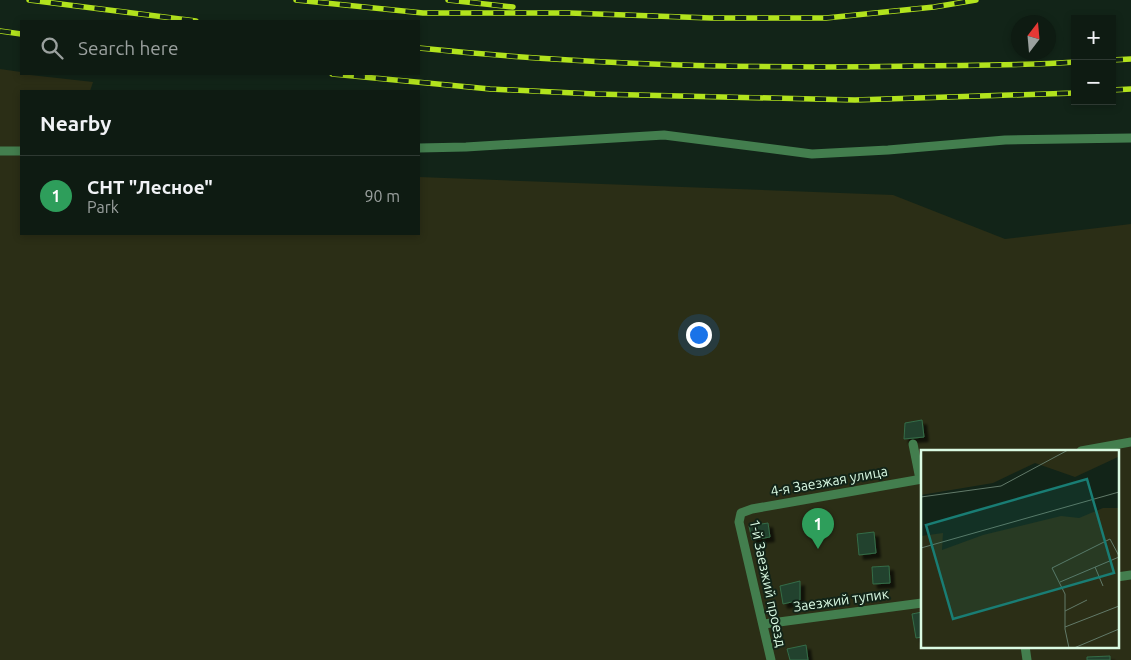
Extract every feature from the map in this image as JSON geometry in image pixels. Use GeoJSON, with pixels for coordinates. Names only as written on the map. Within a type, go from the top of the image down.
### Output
{"type":"FeatureCollection","features":[{"type":"Feature","properties":{"kind":"lane"},"geometry":{"type":"LineString","coordinates":[[420,148],[664,135],[812,154],[888,150],[1005,140],[1131,138]]}},
{"type":"Feature","properties":{"kind":"lane"},"geometry":{"type":"LineString","coordinates":[[0,151],[20,151]]}},
{"type":"Feature","properties":{"kind":"lane"},"geometry":{"type":"LineString","coordinates":[[1086,450],[1131,442]]}},
{"type":"Feature","properties":{"kind":"lane"},"geometry":{"type":"LineString","coordinates":[[913,444],[921,479]]}},
{"type":"Feature","properties":{"kind":"lane","name":"4-я Заезжая улица"},"geometry":{"type":"LineString","coordinates":[[741,513],[752,509],[921,479]]}},
{"type":"Feature","properties":{"kind":"lane","name":"1-й Заезжий проезд"},"geometry":{"type":"LineString","coordinates":[[741,513],[739,522],[771,660]]}},
{"type":"Feature","properties":{"kind":"lane"},"geometry":{"type":"LineString","coordinates":[[1118,576],[1131,575]]}},
{"type":"Feature","properties":{"kind":"lane","name":"Заезжий тупик"},"geometry":{"type":"LineString","coordinates":[[764,624],[921,602]]}},
{"type":"Feature","properties":{"kind":"green space"},"geometry":{"type":"Polygon","coordinates":[[[0,69],[20,72],[20,75],[93,82],[90,90],[20,90],[20,235],[420,235],[420,177],[893,195],[1005,239],[1131,224],[1131,660],[0,660],[0,69]]]}},
{"type":"Feature","properties":{"kind":"building"},"geometry":{"type":"Polygon","coordinates":[[[922,420],[924,437],[904,439],[905,423],[922,420]]]}},
{"type":"Feature","properties":{"kind":"building"},"geometry":{"type":"Polygon","coordinates":[[[768,523],[770,537],[752,540],[749,526],[768,523]]]}},
{"type":"Feature","properties":{"kind":"building"},"geometry":{"type":"Polygon","coordinates":[[[874,532],[876,553],[859,555],[857,534],[874,532]]]}},
{"type":"Feature","properties":{"kind":"building"},"geometry":{"type":"Polygon","coordinates":[[[889,566],[890,583],[873,584],[872,567],[889,566]]]}},
{"type":"Feature","properties":{"kind":"building"},"geometry":{"type":"Polygon","coordinates":[[[800,581],[800,600],[783,604],[780,586],[800,581]]]}},
{"type":"Feature","properties":{"kind":"building"},"geometry":{"type":"Polygon","coordinates":[[[921,612],[921,637],[916,638],[912,614],[921,612]]]}},
{"type":"Feature","properties":{"kind":"building"},"geometry":{"type":"Polygon","coordinates":[[[806,645],[808,660],[790,660],[787,649],[806,645]]]}},
{"type":"Feature","properties":{"kind":"building"},"geometry":{"type":"Polygon","coordinates":[[[1110,656],[1110,660],[1087,660],[1087,657],[1110,656]]]}},
{"type":"Feature","properties":{"kind":"railway"},"geometry":{"type":"LineString","coordinates":[[29,0],[188,20]]}},
{"type":"Feature","properties":{"kind":"railway"},"geometry":{"type":"LineString","coordinates":[[296,0],[423,13],[569,13],[711,18],[826,18],[934,7],[976,0]]}},
{"type":"Feature","properties":{"kind":"railway"},"geometry":{"type":"LineString","coordinates":[[448,0],[513,7]]}},
{"type":"Feature","properties":{"kind":"railway"},"geometry":{"type":"LineString","coordinates":[[0,31],[20,34]]}},
{"type":"Feature","properties":{"kind":"railway"},"geometry":{"type":"LineString","coordinates":[[420,48],[605,62],[729,66],[854,67],[1071,62]]}},
{"type":"Feature","properties":{"kind":"railway"},"geometry":{"type":"LineString","coordinates":[[1116,60],[1131,59]]}},
{"type":"Feature","properties":{"kind":"railway"},"geometry":{"type":"LineString","coordinates":[[343,75],[490,89],[595,94],[855,100],[1071,93]]}},
{"type":"Feature","properties":{"kind":"railway"},"geometry":{"type":"LineString","coordinates":[[1116,90],[1131,89]]}},
{"type":"Feature","properties":{"kind":"place","name":"СНТ \"Лесное\""},"geometry":{"type":"Point","coordinates":[818,549]}}]}
